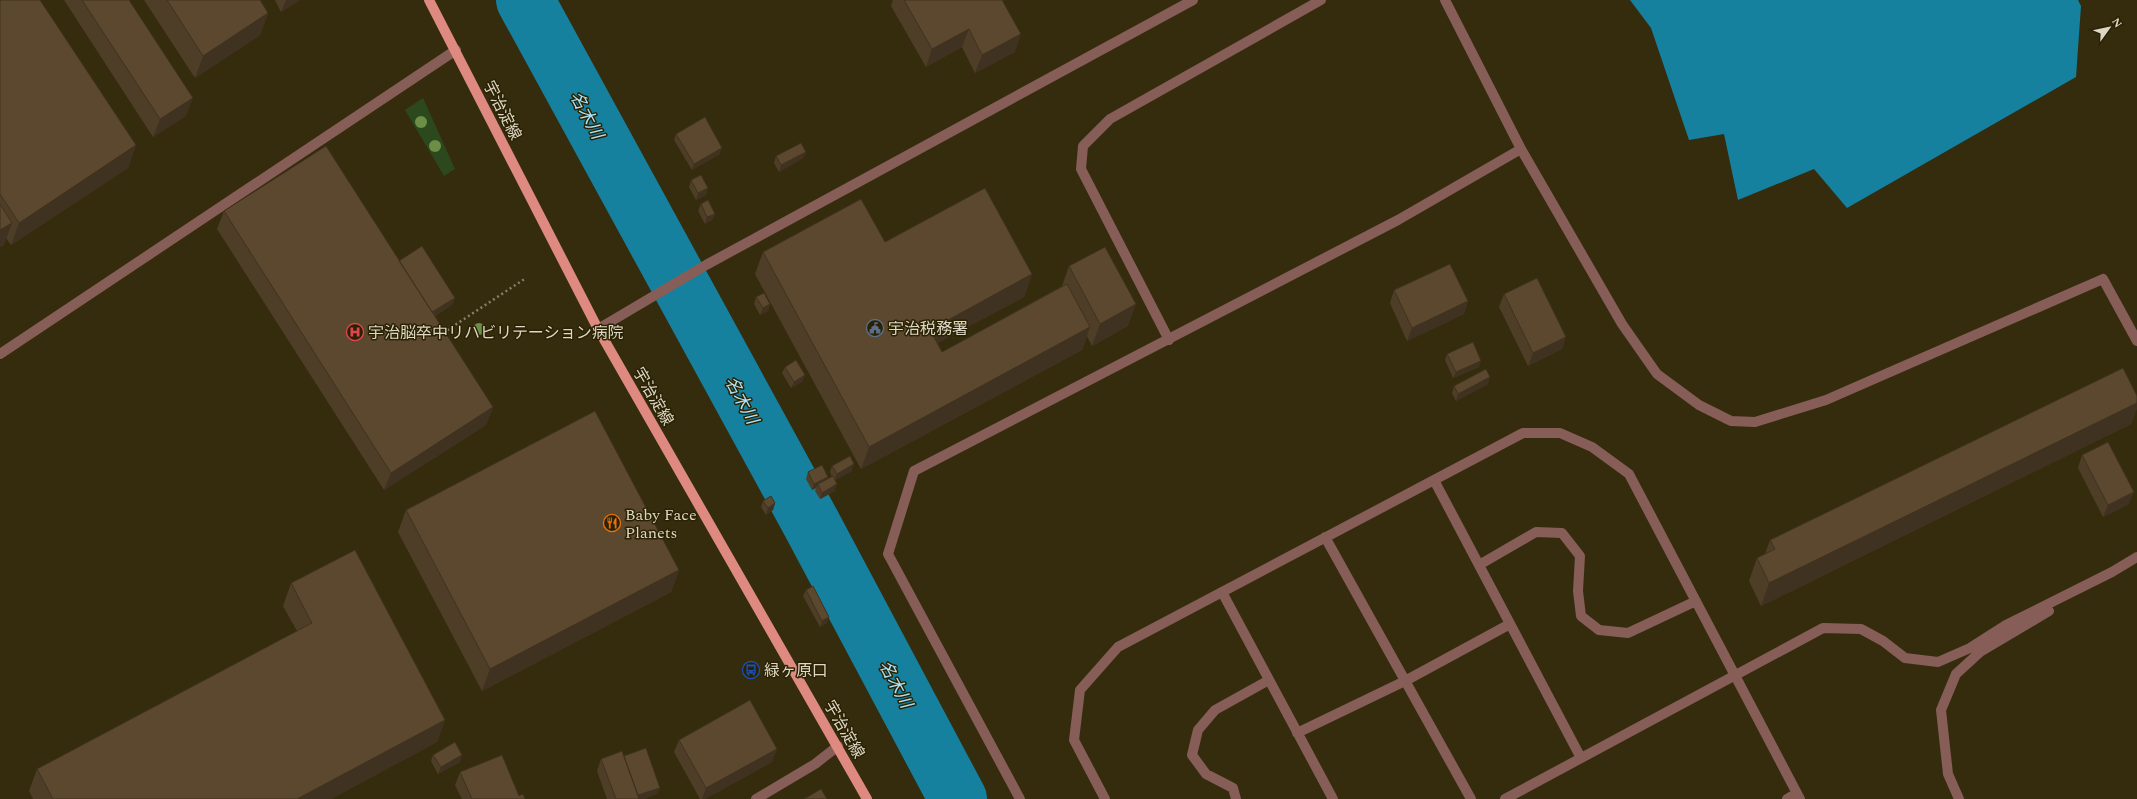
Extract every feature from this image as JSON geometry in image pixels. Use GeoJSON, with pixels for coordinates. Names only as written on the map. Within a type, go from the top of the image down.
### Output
{"type":"FeatureCollection","features":[{"type":"Feature","properties":{"kind":"main road","name":"宇治淀線"},"geometry":{"type":"LineString","coordinates":[[428,0],[456,50],[598,329],[867,799]]}},
{"type":"Feature","properties":{"kind":"street"},"geometry":{"type":"LineString","coordinates":[[598,329],[706,265],[1192,0]]}},
{"type":"Feature","properties":{"kind":"street"},"geometry":{"type":"LineString","coordinates":[[1169,340],[1081,169],[1083,146],[1110,119],[1321,0]]}},
{"type":"Feature","properties":{"kind":"street"},"geometry":{"type":"LineString","coordinates":[[1445,0],[1521,149],[1622,324],[1657,374],[1699,405],[1731,421],[1755,422],[1826,400],[2103,278],[2137,341]]}},
{"type":"Feature","properties":{"kind":"street"},"geometry":{"type":"LineString","coordinates":[[0,354],[456,50]]}},
{"type":"Feature","properties":{"kind":"street"},"geometry":{"type":"LineString","coordinates":[[1020,799],[888,554],[914,471],[1398,220],[1521,149]]}},
{"type":"Feature","properties":{"kind":"street"},"geometry":{"type":"LineString","coordinates":[[1105,799],[1074,740],[1080,690],[1118,647],[1523,433],[1560,433],[1592,447],[1629,474],[1799,796],[1787,799]]}},
{"type":"Feature","properties":{"kind":"street"},"geometry":{"type":"LineString","coordinates":[[1434,480],[1581,758]]}},
{"type":"Feature","properties":{"kind":"street"},"geometry":{"type":"LineString","coordinates":[[1479,565],[1536,532],[1562,533],[1580,556],[1578,591],[1581,616],[1599,630],[1628,633],[1696,601]]}},
{"type":"Feature","properties":{"kind":"street"},"geometry":{"type":"LineString","coordinates":[[1326,537],[1471,799]]}},
{"type":"Feature","properties":{"kind":"street"},"geometry":{"type":"LineString","coordinates":[[1959,799],[1948,774],[1941,710],[1956,674],[1980,652],[2137,557]]}},
{"type":"Feature","properties":{"kind":"street"},"geometry":{"type":"LineString","coordinates":[[1505,799],[1823,628],[1861,628],[1883,641],[1905,658],[1938,662],[1970,648],[2006,625],[2112,572]]}},
{"type":"Feature","properties":{"kind":"street"},"geometry":{"type":"LineString","coordinates":[[1222,592],[1333,799]]}},
{"type":"Feature","properties":{"kind":"street"},"geometry":{"type":"LineString","coordinates":[[1297,733],[1405,681],[1510,624]]}},
{"type":"Feature","properties":{"kind":"street"},"geometry":{"type":"LineString","coordinates":[[1236,799],[1233,788],[1206,774],[1192,755],[1198,730],[1215,710],[1269,680]]}},
{"type":"Feature","properties":{"kind":"street"},"geometry":{"type":"LineString","coordinates":[[756,799],[815,764],[838,746]]}},
{"type":"Feature","properties":{"kind":"path"},"geometry":{"type":"LineString","coordinates":[[438,336],[526,278]]}},
{"type":"Feature","properties":{"kind":"green space"},"geometry":{"type":"Polygon","coordinates":[[[423,98],[455,169],[444,176],[405,110],[423,98]]]}},
{"type":"Feature","properties":{"kind":"water"},"geometry":{"type":"Polygon","coordinates":[[[1630,0],[2078,0],[2081,6],[2076,77],[1847,208],[1814,169],[1738,200],[1724,134],[1689,140],[1651,28],[1630,0]]]}},
{"type":"Feature","properties":{"kind":"building"},"geometry":{"type":"Polygon","coordinates":[[[0,0],[40,0],[136,145],[19,223],[0,194],[0,0]]]}},
{"type":"Feature","properties":{"kind":"building"},"geometry":{"type":"Polygon","coordinates":[[[82,0],[129,0],[193,98],[160,119],[82,0]]]}},
{"type":"Feature","properties":{"kind":"building"},"geometry":{"type":"Polygon","coordinates":[[[167,0],[260,0],[268,13],[203,56],[167,0]]]}},
{"type":"Feature","properties":{"kind":"building"},"geometry":{"type":"Polygon","coordinates":[[[904,0],[1002,0],[1021,34],[982,55],[969,29],[932,49],[904,0]]]}},
{"type":"Feature","properties":{"kind":"building"},"geometry":{"type":"Polygon","coordinates":[[[705,117],[722,148],[694,164],[676,134],[705,117]]]}},
{"type":"Feature","properties":{"kind":"building"},"geometry":{"type":"Polygon","coordinates":[[[801,143],[806,152],[781,165],[776,156],[801,143]]]}},
{"type":"Feature","properties":{"kind":"building","name":"宇治脳卒中リハビリテーション病院"},"geometry":{"type":"Polygon","coordinates":[[[326,146],[493,407],[391,473],[224,211],[326,146]]]}},
{"type":"Feature","properties":{"kind":"building"},"geometry":{"type":"Polygon","coordinates":[[[701,175],[708,188],[698,193],[691,180],[701,175]]]}},
{"type":"Feature","properties":{"kind":"building","name":"宇治税務署"},"geometry":{"type":"Polygon","coordinates":[[[985,188],[1032,274],[930,330],[942,352],[1067,284],[1090,327],[869,447],[763,252],[861,199],[885,242],[985,188]]]}},
{"type":"Feature","properties":{"kind":"building"},"geometry":{"type":"Polygon","coordinates":[[[708,200],[715,214],[707,217],[701,204],[708,200]]]}},
{"type":"Feature","properties":{"kind":"building"},"geometry":{"type":"Polygon","coordinates":[[[0,204],[12,223],[0,230],[0,204]]]}},
{"type":"Feature","properties":{"kind":"building"},"geometry":{"type":"Polygon","coordinates":[[[422,246],[455,298],[432,312],[399,261],[422,246]]]}},
{"type":"Feature","properties":{"kind":"building"},"geometry":{"type":"Polygon","coordinates":[[[1105,247],[1136,304],[1100,324],[1069,266],[1105,247]]]}},
{"type":"Feature","properties":{"kind":"building"},"geometry":{"type":"Polygon","coordinates":[[[1450,264],[1468,301],[1412,328],[1394,290],[1450,264]]]}},
{"type":"Feature","properties":{"kind":"building"},"geometry":{"type":"Polygon","coordinates":[[[1537,278],[1566,337],[1533,353],[1504,294],[1537,278]]]}},
{"type":"Feature","properties":{"kind":"building"},"geometry":{"type":"Polygon","coordinates":[[[764,293],[770,304],[763,308],[756,297],[764,293]]]}},
{"type":"Feature","properties":{"kind":"building"},"geometry":{"type":"Polygon","coordinates":[[[1473,342],[1481,361],[1456,372],[1447,354],[1473,342]]]}},
{"type":"Feature","properties":{"kind":"building"},"geometry":{"type":"Polygon","coordinates":[[[796,360],[805,375],[794,382],[785,367],[796,360]]]}},
{"type":"Feature","properties":{"kind":"building"},"geometry":{"type":"Polygon","coordinates":[[[2123,368],[2137,396],[2137,403],[1769,583],[1757,558],[1775,549],[1770,540],[2123,368]]]}},
{"type":"Feature","properties":{"kind":"building"},"geometry":{"type":"Polygon","coordinates":[[[1486,369],[1490,377],[1458,394],[1454,386],[1486,369]]]}},
{"type":"Feature","properties":{"kind":"building"},"geometry":{"type":"Polygon","coordinates":[[[595,411],[679,570],[490,669],[406,510],[595,411]]]}},
{"type":"Feature","properties":{"kind":"building"},"geometry":{"type":"Polygon","coordinates":[[[2108,442],[2134,492],[2108,505],[2082,455],[2108,442]]]}},
{"type":"Feature","properties":{"kind":"building"},"geometry":{"type":"Polygon","coordinates":[[[850,456],[854,464],[837,474],[832,466],[850,456]]]}},
{"type":"Feature","properties":{"kind":"building"},"geometry":{"type":"Polygon","coordinates":[[[822,465],[828,477],[814,484],[808,472],[822,465]]]}},
{"type":"Feature","properties":{"kind":"building"},"geometry":{"type":"Polygon","coordinates":[[[833,476],[837,484],[822,493],[818,484],[833,476]]]}},
{"type":"Feature","properties":{"kind":"building"},"geometry":{"type":"Polygon","coordinates":[[[771,496],[775,503],[768,508],[763,501],[771,496]]]}},
{"type":"Feature","properties":{"kind":"building"},"geometry":{"type":"Polygon","coordinates":[[[355,550],[445,720],[297,799],[53,799],[37,769],[312,623],[291,583],[355,550]]]}},
{"type":"Feature","properties":{"kind":"building"},"geometry":{"type":"Polygon","coordinates":[[[813,586],[829,617],[822,621],[806,590],[813,586]]]}},
{"type":"Feature","properties":{"kind":"building"},"geometry":{"type":"Polygon","coordinates":[[[750,700],[777,749],[706,788],[679,740],[750,700]]]}},
{"type":"Feature","properties":{"kind":"building"},"geometry":{"type":"Polygon","coordinates":[[[455,742],[462,755],[441,767],[433,755],[455,742]]]}},
{"type":"Feature","properties":{"kind":"building"},"geometry":{"type":"Polygon","coordinates":[[[646,748],[660,788],[638,795],[624,756],[646,748]]]}},
{"type":"Feature","properties":{"kind":"building"},"geometry":{"type":"Polygon","coordinates":[[[622,751],[639,799],[616,799],[601,759],[622,751]]]}},
{"type":"Feature","properties":{"kind":"building"},"geometry":{"type":"Polygon","coordinates":[[[502,755],[519,796],[523,794],[525,799],[472,799],[460,772],[502,755]]]}},
{"type":"Feature","properties":{"kind":"building"},"geometry":{"type":"Polygon","coordinates":[[[821,789],[827,799],[804,799],[821,789]]]}},
{"type":"Feature","properties":{"kind":"waterway","name":"名木川"},"geometry":{"type":"LineString","coordinates":[[525,0],[811,523],[958,799]]}},
{"type":"Feature","properties":{"kind":"place","name":"宇治税務署"},"geometry":{"type":"Point","coordinates":[875,328]}},
{"type":"Feature","properties":{"kind":"place","name":"宇治脳卒中リハビリテーション病院"},"geometry":{"type":"Point","coordinates":[355,332]}},
{"type":"Feature","properties":{"kind":"place","name":"Baby Face Planets"},"geometry":{"type":"Point","coordinates":[612,523]}},
{"type":"Feature","properties":{"kind":"place","name":"緑ヶ原口"},"geometry":{"type":"Point","coordinates":[751,670]}}]}
